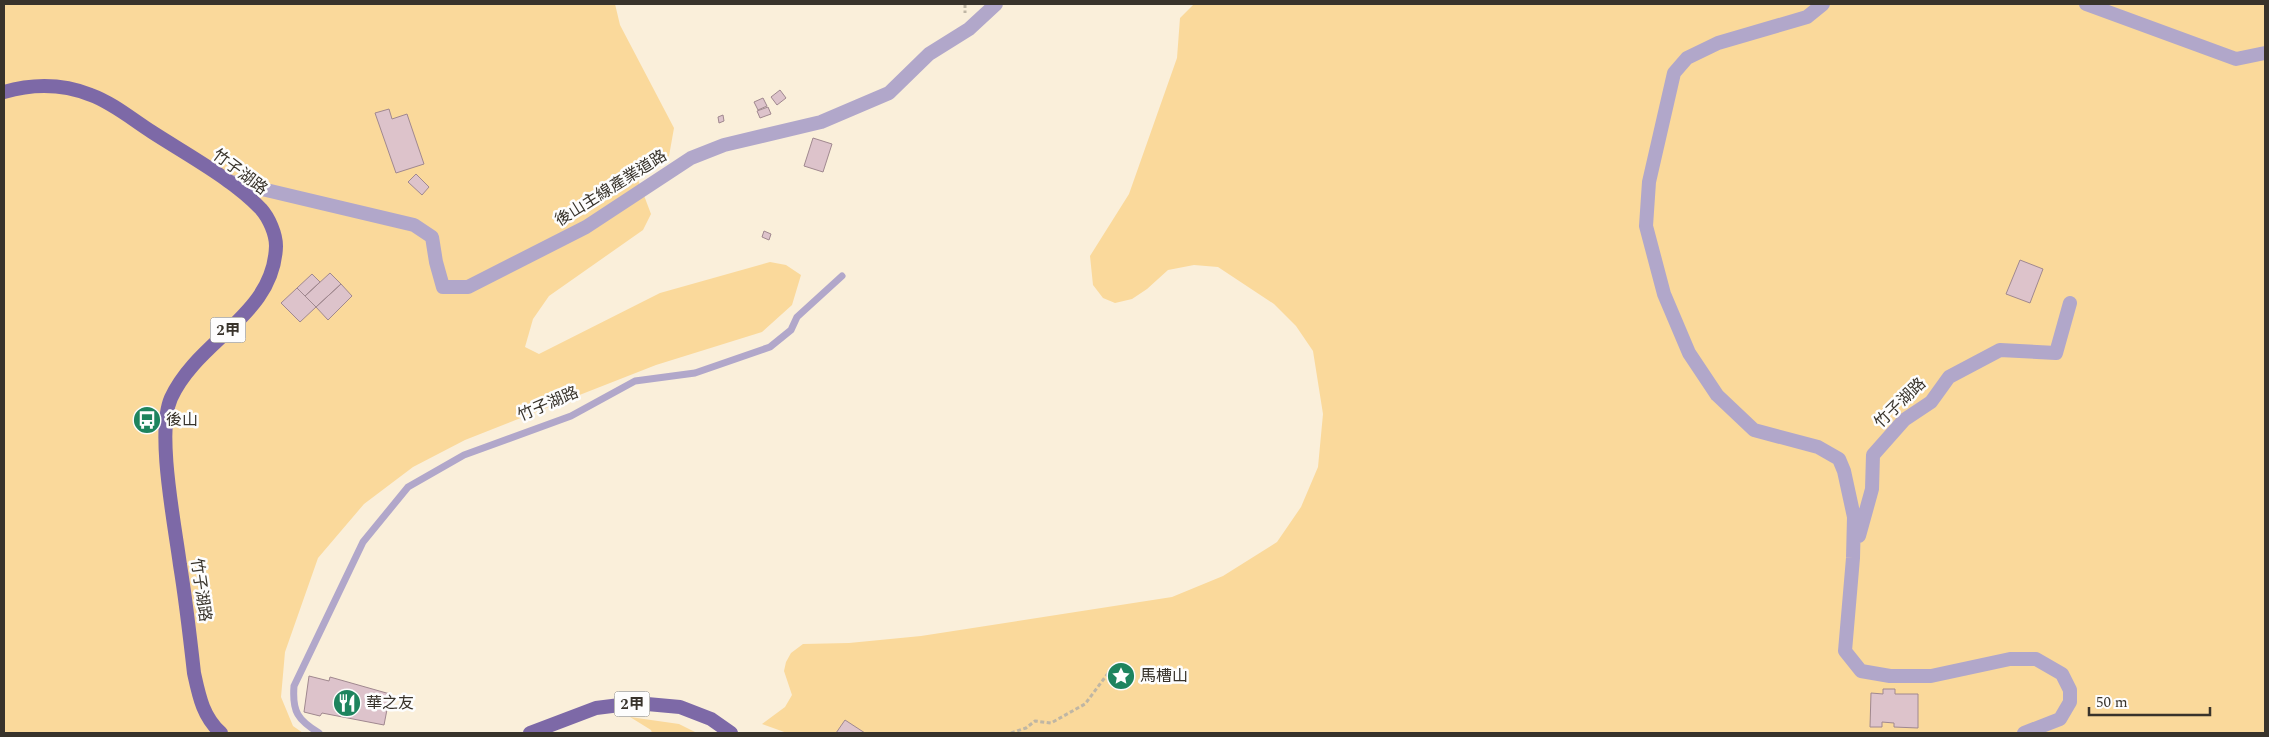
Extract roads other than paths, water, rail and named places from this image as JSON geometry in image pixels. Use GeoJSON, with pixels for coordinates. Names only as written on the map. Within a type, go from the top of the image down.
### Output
{"type":"FeatureCollection","features":[{"type":"Feature","properties":{"kind":"main road","name":"竹子湖路"},"geometry":{"type":"LineString","coordinates":[[4,92],[18,88],[58,86],[91,95],[228,181],[261,210],[273,231],[276,245],[271,277],[256,302],[187,371],[171,399],[166,424],[167,470],[194,673],[200,703],[212,725],[221,733]]}},
{"type":"Feature","properties":{"kind":"main road","name":"2甲"},"geometry":{"type":"LineString","coordinates":[[530,733],[596,708],[636,703],[680,707],[711,719],[731,733]]}},
{"type":"Feature","properties":{"kind":"street","name":"後山主線產業道路"},"geometry":{"type":"LineString","coordinates":[[228,181],[414,225],[432,237],[443,287],[468,287],[586,227],[691,158],[724,145],[821,122],[889,93],[929,54],[969,29],[996,4]]}},
{"type":"Feature","properties":{"kind":"street"},"geometry":{"type":"LineString","coordinates":[[1822,4],[1807,17],[1718,43],[1687,58],[1674,73],[1649,182],[1646,226],[1664,294],[1689,353],[1718,395],[1754,430],[1818,448],[1839,459],[1844,471],[1854,517],[1853,558],[1845,651],[1861,671],[1890,676],[1931,676],[2010,659],[2036,659],[2062,674],[2070,690],[2070,702],[2060,719],[2024,733]]}},
{"type":"Feature","properties":{"kind":"street"},"geometry":{"type":"LineString","coordinates":[[2086,4],[2236,59],[2265,53]]}},
{"type":"Feature","properties":{"kind":"street","name":"竹子湖路"},"geometry":{"type":"LineString","coordinates":[[1853,558],[1872,489],[1873,455],[1904,420],[1931,402],[1949,377],[2000,350],[2056,353],[2070,303]]}},
{"type":"Feature","properties":{"kind":"lane","name":"竹子湖路"},"geometry":{"type":"LineString","coordinates":[[319,733],[297,716],[292,702],[294,686],[302,665],[363,542],[408,486],[464,455],[571,416],[635,381],[696,373],[770,347],[791,330],[797,318],[842,276]]}},
{"type":"Feature","properties":{"kind":"place","name":"後山"},"geometry":{"type":"Point","coordinates":[147,420]}},
{"type":"Feature","properties":{"kind":"place","name":"馬槽山"},"geometry":{"type":"Point","coordinates":[1121,676]}},
{"type":"Feature","properties":{"kind":"place","name":"華之友"},"geometry":{"type":"Point","coordinates":[347,703]}}]}
